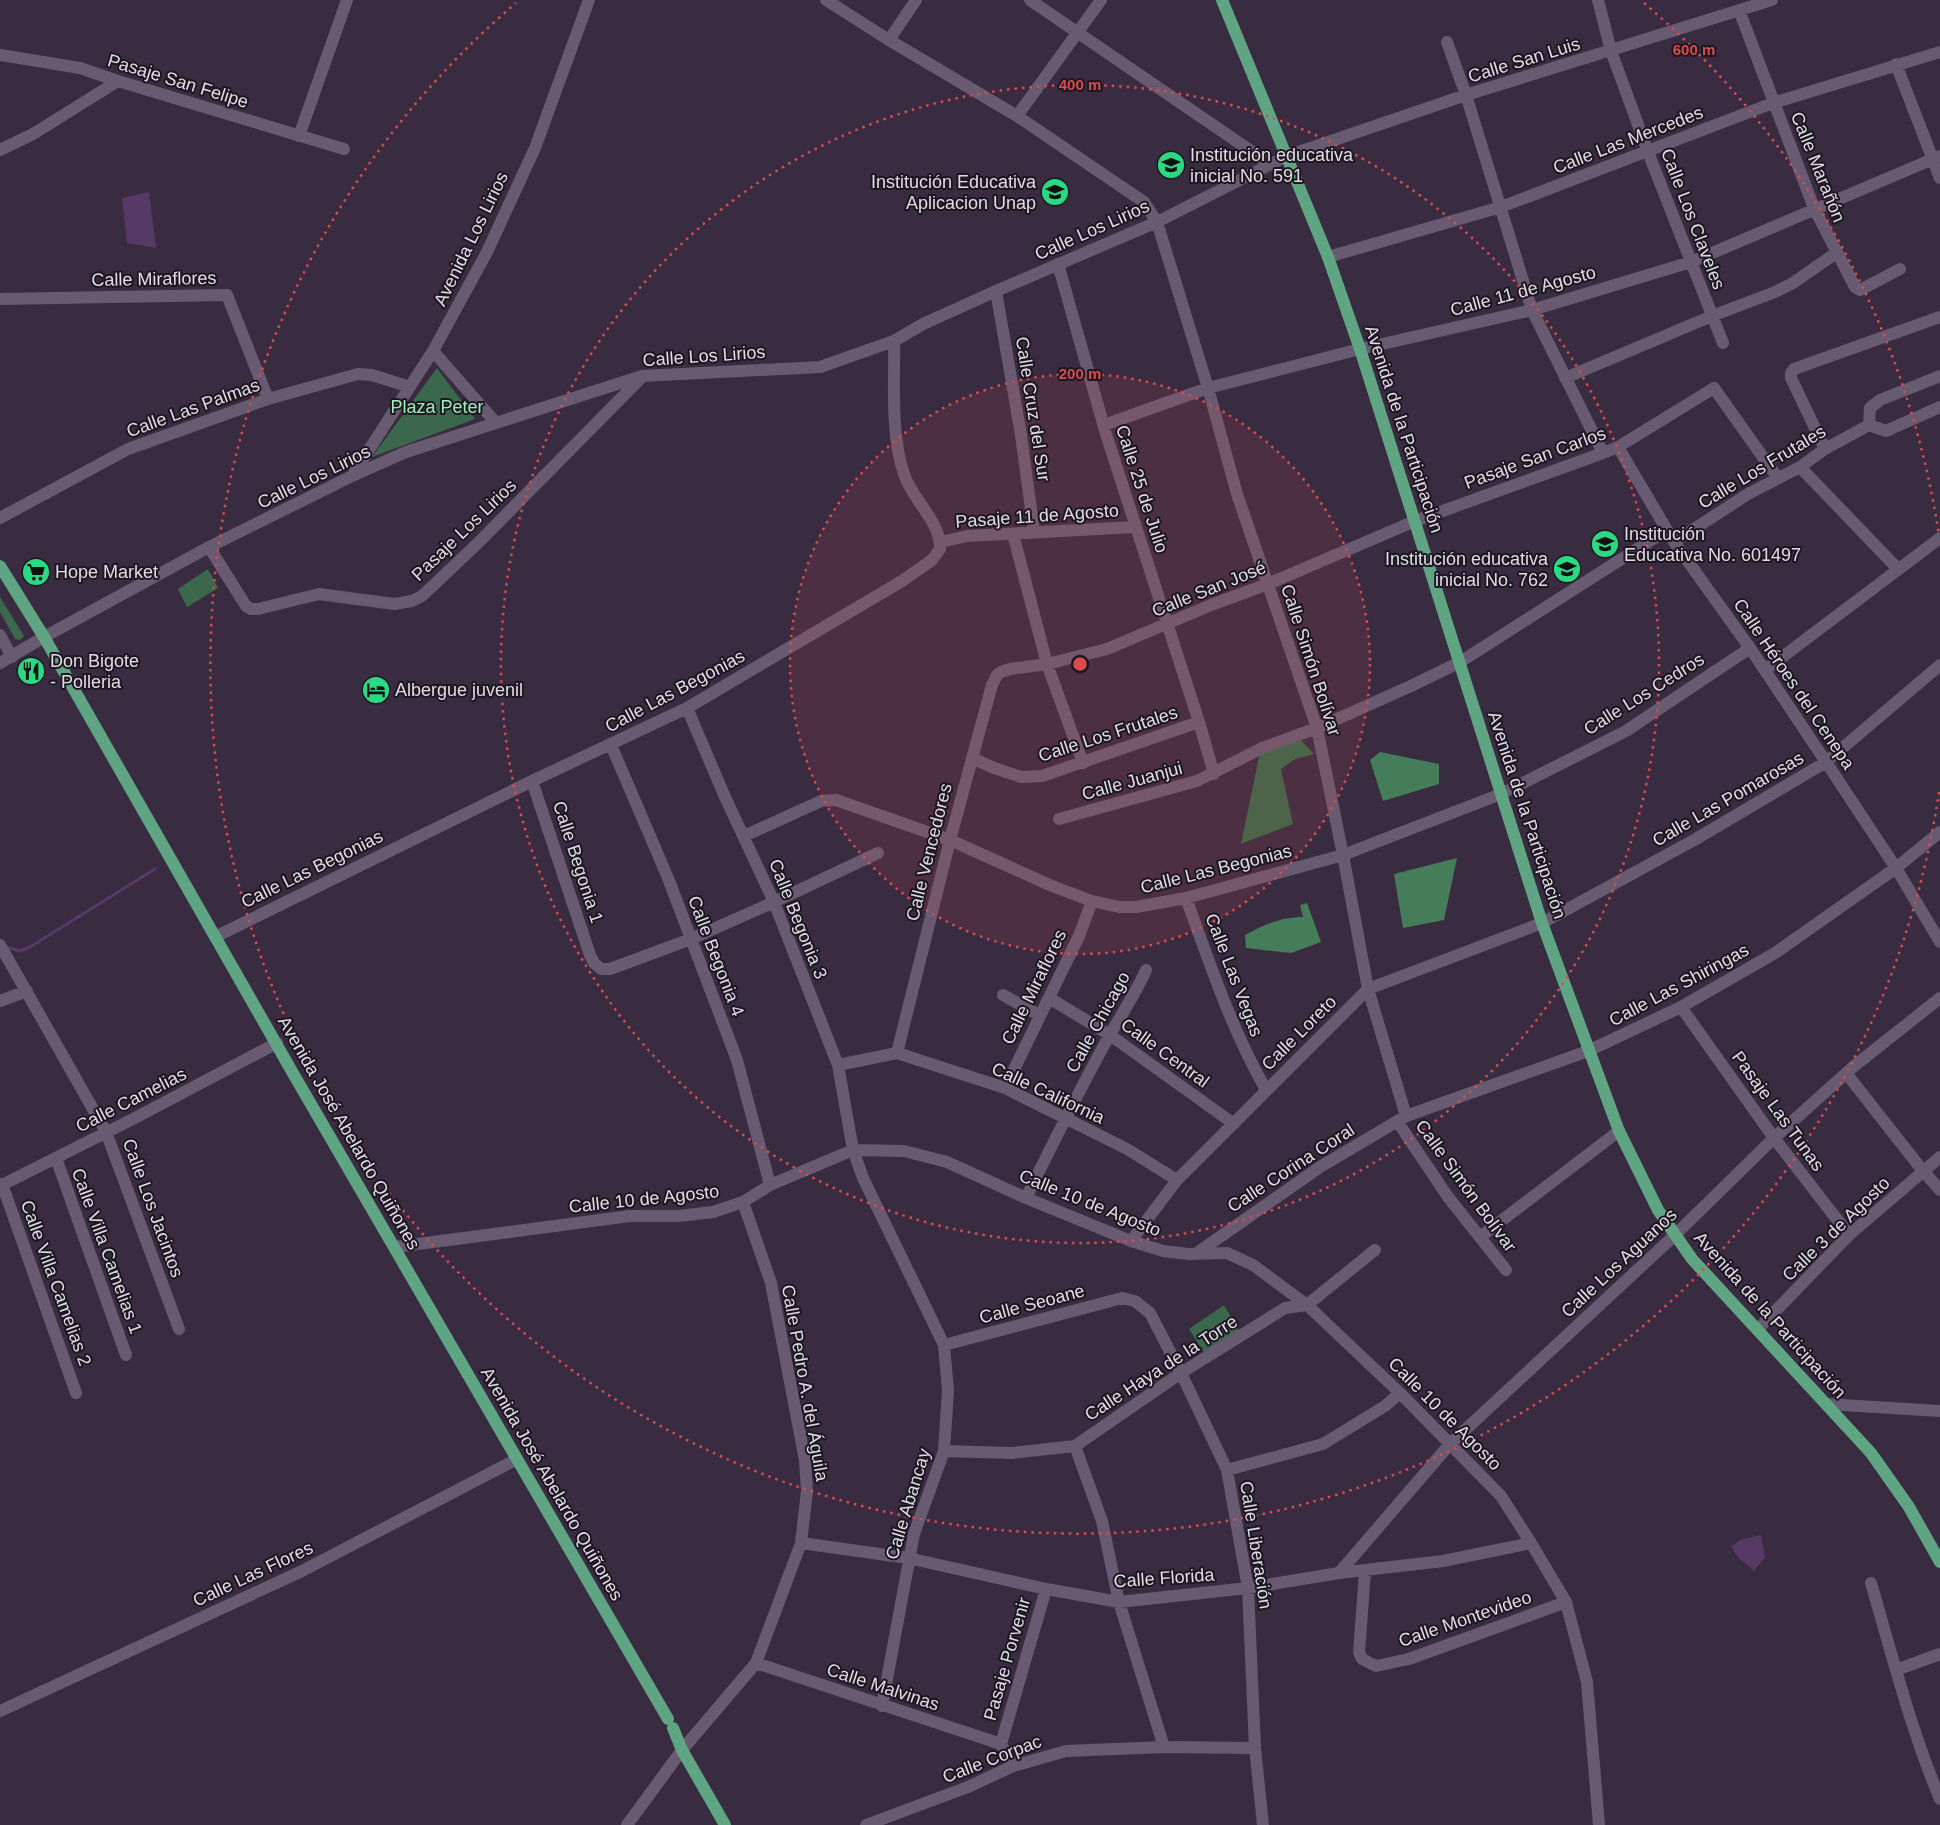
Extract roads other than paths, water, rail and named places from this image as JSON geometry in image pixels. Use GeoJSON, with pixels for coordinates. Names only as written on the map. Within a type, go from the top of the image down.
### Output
{"type":"FeatureCollection","features":[{"type":"Feature","properties":{"kind":"main road","name":"Avenida de la Participación"},"geometry":{"type":"LineString","coordinates":[[1222,0],[1328,257],[1360,349],[1542,923],[1619,1131],[1658,1210],[1692,1258],[1871,1453],[1909,1507],[1940,1562]]}},
{"type":"Feature","properties":{"kind":"main road","name":"Avenida José Abelardo Quiñones"},"geometry":{"type":"LineString","coordinates":[[0,566],[44,637],[215,937],[671,1723],[682,1750],[725,1825]]}},
{"type":"Feature","properties":{"kind":"street"},"geometry":{"type":"LineString","coordinates":[[299,136],[347,0]]}},
{"type":"Feature","properties":{"kind":"street","name":"Avenida Los Lirios"},"geometry":{"type":"LineString","coordinates":[[352,476],[433,351],[487,252],[534,148],[589,0]]}},
{"type":"Feature","properties":{"kind":"street","name":"Calle Simón Bolívar"},"geometry":{"type":"LineString","coordinates":[[826,0],[1017,116],[1144,202],[1157,222],[1208,388],[1237,494],[1317,728],[1368,989],[1402,1119],[1448,1197],[1506,1270]]}},
{"type":"Feature","properties":{"kind":"street"},"geometry":{"type":"LineString","coordinates":[[889,40],[916,0]]}},
{"type":"Feature","properties":{"kind":"street"},"geometry":{"type":"LineString","coordinates":[[1030,0],[1270,164]]}},
{"type":"Feature","properties":{"kind":"street"},"geometry":{"type":"LineString","coordinates":[[1017,116],[1101,0]]}},
{"type":"Feature","properties":{"kind":"street","name":"Calle Los Claveles"},"geometry":{"type":"LineString","coordinates":[[1598,0],[1611,51],[1648,152],[1723,343]]}},
{"type":"Feature","properties":{"kind":"street","name":"Calle San Luis"},"geometry":{"type":"LineString","coordinates":[[1287,156],[1466,95],[1772,0]]}},
{"type":"Feature","properties":{"kind":"street","name":"Calle Marañón"},"geometry":{"type":"LineString","coordinates":[[1739,10],[1814,208],[1855,287],[1860,290],[1900,269]]}},
{"type":"Feature","properties":{"kind":"street"},"geometry":{"type":"LineString","coordinates":[[1447,42],[1466,95],[1532,310],[1603,453]]}},
{"type":"Feature","properties":{"kind":"street","name":"Calle Las Mercedes"},"geometry":{"type":"LineString","coordinates":[[1328,257],[1501,207],[1773,103],[1940,52]]}},
{"type":"Feature","properties":{"kind":"street","name":"Pasaje San Felipe"},"geometry":{"type":"LineString","coordinates":[[0,55],[80,68],[118,82],[344,149]]}},
{"type":"Feature","properties":{"kind":"street"},"geometry":{"type":"LineString","coordinates":[[1896,64],[1936,158],[1940,178]]}},
{"type":"Feature","properties":{"kind":"street"},"geometry":{"type":"LineString","coordinates":[[0,150],[33,134],[118,82]]}},
{"type":"Feature","properties":{"kind":"street","name":"Calle Los Lirios"},"geometry":{"type":"LineString","coordinates":[[6,660],[44,637],[209,547],[352,476],[406,452],[642,376],[820,367],[894,341],[923,324],[1157,222],[1287,156]]}},
{"type":"Feature","properties":{"kind":"street","name":"Calle 11 de Agosto"},"geometry":{"type":"LineString","coordinates":[[1104,425],[1208,388],[1360,349],[1532,310],[1691,262],[1814,208],[1936,158]]}},
{"type":"Feature","properties":{"kind":"street"},"geometry":{"type":"LineString","coordinates":[[1565,378],[1712,316],[1775,292],[1793,283],[1836,253]]}},
{"type":"Feature","properties":{"kind":"street","name":"Calle 25 de Julio"},"geometry":{"type":"LineString","coordinates":[[1058,264],[1135,527],[1168,625],[1214,774]]}},
{"type":"Feature","properties":{"kind":"street","name":"Calle Cruz del Sur"},"geometry":{"type":"LineString","coordinates":[[996,291],[1021,435],[1034,532]]}},
{"type":"Feature","properties":{"kind":"street","name":"Calle Miraflores"},"geometry":{"type":"LineString","coordinates":[[0,300],[227,295],[268,399]]}},
{"type":"Feature","properties":{"kind":"street"},"geometry":{"type":"LineString","coordinates":[[1826,449],[1790,378],[1794,369],[1940,317]]}},
{"type":"Feature","properties":{"kind":"street"},"geometry":{"type":"LineString","coordinates":[[894,341],[898,451],[905,476],[938,533],[940,542]]}},
{"type":"Feature","properties":{"kind":"street"},"geometry":{"type":"LineString","coordinates":[[433,351],[496,423]]}},
{"type":"Feature","properties":{"kind":"street","name":"Calle Las Palmas"},"geometry":{"type":"LineString","coordinates":[[0,518],[128,450],[268,399],[358,374],[372,374],[410,387]]}},
{"type":"Feature","properties":{"kind":"street","name":"Pasaje Los Lirios"},"geometry":{"type":"LineString","coordinates":[[209,547],[246,606],[252,609],[319,594],[394,604],[412,601],[422,596],[477,544],[642,376]]}},
{"type":"Feature","properties":{"kind":"street"},"geometry":{"type":"LineString","coordinates":[[1940,376],[1880,400],[1870,408],[1869,425],[1886,431],[1940,408]]}},
{"type":"Feature","properties":{"kind":"street","name":"Pasaje San Carlos"},"geometry":{"type":"LineString","coordinates":[[1415,521],[1603,453],[1618,446],[1714,388],[1777,477]]}},
{"type":"Feature","properties":{"kind":"street","name":"Calle Los Frutales"},"geometry":{"type":"LineString","coordinates":[[1674,542],[1777,477],[1800,467],[1826,449],[1869,425]]}},
{"type":"Feature","properties":{"kind":"street","name":"Calle Héroes del Cenepa"},"geometry":{"type":"LineString","coordinates":[[1618,446],[1674,542],[1765,670],[1896,868],[1940,942]]}},
{"type":"Feature","properties":{"kind":"street"},"geometry":{"type":"LineString","coordinates":[[1800,467],[1898,569]]}},
{"type":"Feature","properties":{"kind":"street","name":"Calle San José"},"geometry":{"type":"LineString","coordinates":[[1010,669],[1047,664],[1107,649],[1168,625],[1211,605],[1268,584],[1415,521]]}},
{"type":"Feature","properties":{"kind":"street","name":"Pasaje 11 de Agosto"},"geometry":{"type":"LineString","coordinates":[[940,542],[967,536],[1135,527]]}},
{"type":"Feature","properties":{"kind":"street"},"geometry":{"type":"LineString","coordinates":[[1214,774],[1262,748],[1317,728],[1460,662],[1667,530]]}},
{"type":"Feature","properties":{"kind":"street"},"geometry":{"type":"LineString","coordinates":[[1013,534],[1047,664],[1083,764]]}},
{"type":"Feature","properties":{"kind":"street"},"geometry":{"type":"LineString","coordinates":[[1765,670],[1940,538]]}},
{"type":"Feature","properties":{"kind":"street","name":"Calle Las Begonias"},"geometry":{"type":"LineString","coordinates":[[215,937],[532,781],[688,708],[902,581],[937,556],[940,542]]}},
{"type":"Feature","properties":{"kind":"street"},"geometry":{"type":"LineString","coordinates":[[0,635],[6,660]]}},
{"type":"Feature","properties":{"kind":"street","name":"Calle Los Cedros"},"geometry":{"type":"LineString","coordinates":[[1501,794],[1626,731],[1750,648]]}},
{"type":"Feature","properties":{"kind":"street","name":"Calle Las Pomarosas"},"geometry":{"type":"LineString","coordinates":[[1542,923],[1696,839],[1826,762],[1940,665]]}},
{"type":"Feature","properties":{"kind":"street","name":"Calle Vencedores"},"geometry":{"type":"LineString","coordinates":[[897,1053],[950,840],[994,680],[1001,672],[1010,669]]}},
{"type":"Feature","properties":{"kind":"street","name":"Calle Begonia 3"},"geometry":{"type":"LineString","coordinates":[[688,708],[725,798],[774,902],[838,1065],[853,1150]]}},
{"type":"Feature","properties":{"kind":"street","name":"Calle Los Frutales"},"geometry":{"type":"LineString","coordinates":[[972,758],[1021,777],[1042,776],[1083,764],[1199,722]]}},
{"type":"Feature","properties":{"kind":"street","name":"Calle Begonia 4"},"geometry":{"type":"LineString","coordinates":[[611,745],[668,878],[737,1060],[770,1186]]}},
{"type":"Feature","properties":{"kind":"street","name":"Calle Juanjui"},"geometry":{"type":"LineString","coordinates":[[1059,819],[1197,781],[1214,774]]}},
{"type":"Feature","properties":{"kind":"street","name":"Calle Begonia 1"},"geometry":{"type":"LineString","coordinates":[[532,781],[590,954],[597,967],[610,969],[691,939]]}},
{"type":"Feature","properties":{"kind":"street","name":"Calle Las Begonias"},"geometry":{"type":"LineString","coordinates":[[744,836],[829,799],[836,800],[950,840],[1052,886],[1092,901],[1136,907],[1186,898],[1343,855],[1501,794]]}},
{"type":"Feature","properties":{"kind":"street","name":"Calle Las Shiringas"},"geometry":{"type":"LineString","coordinates":[[1402,1119],[1588,1051],[1682,1007],[1774,953],[1896,868],[1940,832]]}},
{"type":"Feature","properties":{"kind":"street"},"geometry":{"type":"LineString","coordinates":[[691,939],[878,853]]}},
{"type":"Feature","properties":{"kind":"street","name":"Calle Las Vegas"},"geometry":{"type":"LineString","coordinates":[[1186,898],[1231,1021],[1246,1054],[1266,1090]]}},
{"type":"Feature","properties":{"kind":"street","name":"Calle Miraflores"},"geometry":{"type":"LineString","coordinates":[[1004,1088],[1079,936],[1092,901]]}},
{"type":"Feature","properties":{"kind":"street","name":"Calle Loreto"},"geometry":{"type":"LineString","coordinates":[[1131,1241],[1178,1180],[1368,989],[1542,923]]}},
{"type":"Feature","properties":{"kind":"street","name":"Calle Los Jacintos"},"geometry":{"type":"LineString","coordinates":[[0,945],[106,1132],[178,1329]]}},
{"type":"Feature","properties":{"kind":"street","name":"Calle Chicago"},"geometry":{"type":"LineString","coordinates":[[1026,1198],[1064,1119],[1110,1035],[1136,993],[1146,970]]}},
{"type":"Feature","properties":{"kind":"street"},"geometry":{"type":"LineString","coordinates":[[0,1001],[27,991]]}},
{"type":"Feature","properties":{"kind":"street"},"geometry":{"type":"LineString","coordinates":[[1003,995],[1039,1015]]}},
{"type":"Feature","properties":{"kind":"street","name":"Calle Central"},"geometry":{"type":"LineString","coordinates":[[1049,998],[1110,1035],[1234,1124]]}},
{"type":"Feature","properties":{"kind":"street","name":"Calle Los Aguanos"},"geometry":{"type":"LineString","coordinates":[[1339,1574],[1450,1444],[1675,1235],[1774,1138],[1846,1072],[1940,998]]}},
{"type":"Feature","properties":{"kind":"street","name":"Pasaje Las Tunas"},"geometry":{"type":"LineString","coordinates":[[1682,1007],[1774,1138],[1849,1235]]}},
{"type":"Feature","properties":{"kind":"street","name":"Calle Camelias"},"geometry":{"type":"LineString","coordinates":[[1,1185],[277,1043]]}},
{"type":"Feature","properties":{"kind":"street","name":"Calle California"},"geometry":{"type":"LineString","coordinates":[[838,1065],[897,1053],[1004,1088],[1126,1149],[1178,1180]]}},
{"type":"Feature","properties":{"kind":"street"},"geometry":{"type":"LineString","coordinates":[[1846,1072],[1940,1190]]}},
{"type":"Feature","properties":{"kind":"street","name":"Calle Corina Coral"},"geometry":{"type":"LineString","coordinates":[[1197,1253],[1320,1167],[1402,1119]]}},
{"type":"Feature","properties":{"kind":"street"},"geometry":{"type":"LineString","coordinates":[[1480,1237],[1619,1131]]}},
{"type":"Feature","properties":{"kind":"street","name":"Calle 10 de Agosto"},"geometry":{"type":"LineString","coordinates":[[395,1247],[630,1216],[679,1216],[713,1212],[744,1202],[770,1186],[853,1150],[904,1152],[948,1162],[1026,1198],[1131,1241],[1164,1251],[1227,1253],[1253,1265],[1307,1306],[1400,1393],[1501,1496],[1531,1543],[1566,1602],[1587,1682],[1598,1825]]}},
{"type":"Feature","properties":{"kind":"street","name":"Calle Abancay"},"geometry":{"type":"LineString","coordinates":[[853,1150],[863,1178],[944,1346],[948,1390],[944,1451],[914,1534],[908,1558],[882,1706]]}},
{"type":"Feature","properties":{"kind":"street","name":"Calle 3 de Agosto"},"geometry":{"type":"LineString","coordinates":[[1758,1329],[1849,1235],[1940,1157]]}},
{"type":"Feature","properties":{"kind":"street","name":"Calle Villa Camelias 1"},"geometry":{"type":"LineString","coordinates":[[56,1158],[126,1355]]}},
{"type":"Feature","properties":{"kind":"street","name":"Calle Villa Camelias 2"},"geometry":{"type":"LineString","coordinates":[[1,1185],[76,1393]]}},
{"type":"Feature","properties":{"kind":"street","name":"Calle Pedro A. del Águila"},"geometry":{"type":"LineString","coordinates":[[627,1825],[682,1750],[756,1663],[801,1543],[807,1491],[805,1460],[771,1283],[744,1202]]}},
{"type":"Feature","properties":{"kind":"street"},"geometry":{"type":"LineString","coordinates":[[1307,1306],[1375,1250]]}},
{"type":"Feature","properties":{"kind":"street","name":"Calle Seoane"},"geometry":{"type":"LineString","coordinates":[[944,1346],[1122,1298],[1129,1298]]}},
{"type":"Feature","properties":{"kind":"street","name":"Calle Liberación"},"geometry":{"type":"LineString","coordinates":[[1129,1298],[1141,1305],[1150,1314],[1181,1373],[1226,1470],[1248,1588],[1255,1748],[1263,1825]]}},
{"type":"Feature","properties":{"kind":"street","name":"Calle Haya de la Torre"},"geometry":{"type":"LineString","coordinates":[[944,1451],[1012,1453],[1075,1446],[1181,1373],[1285,1308],[1307,1306]]}},
{"type":"Feature","properties":{"kind":"street"},"geometry":{"type":"LineString","coordinates":[[1226,1470],[1323,1444],[1385,1406],[1400,1393]]}},
{"type":"Feature","properties":{"kind":"street"},"geometry":{"type":"LineString","coordinates":[[1826,1404],[1940,1411]]}},
{"type":"Feature","properties":{"kind":"street"},"geometry":{"type":"LineString","coordinates":[[1075,1446],[1102,1521],[1119,1602],[1164,1747]]}},
{"type":"Feature","properties":{"kind":"street","name":"Calle Las Flores"},"geometry":{"type":"LineString","coordinates":[[0,1711],[302,1571],[517,1459]]}},
{"type":"Feature","properties":{"kind":"street","name":"Calle Florida"},"geometry":{"type":"LineString","coordinates":[[801,1543],[908,1558],[1119,1602],[1248,1588],[1443,1561],[1531,1543]]}},
{"type":"Feature","properties":{"kind":"street","name":"Calle Montevideo"},"geometry":{"type":"LineString","coordinates":[[1365,1572],[1359,1652],[1362,1659],[1376,1666],[1409,1659],[1566,1602]]}},
{"type":"Feature","properties":{"kind":"street"},"geometry":{"type":"LineString","coordinates":[[1871,1583],[1896,1670],[1936,1779],[1940,1799]]}},
{"type":"Feature","properties":{"kind":"street","name":"Pasaje Porvenir"},"geometry":{"type":"LineString","coordinates":[[1013,1766],[1001,1744],[1046,1588]]}},
{"type":"Feature","properties":{"kind":"street"},"geometry":{"type":"LineString","coordinates":[[1896,1670],[1940,1654]]}},
{"type":"Feature","properties":{"kind":"street","name":"Calle Malvinas"},"geometry":{"type":"LineString","coordinates":[[756,1663],[1001,1744]]}},
{"type":"Feature","properties":{"kind":"street","name":"Calle Corpac"},"geometry":{"type":"LineString","coordinates":[[866,1825],[968,1787],[1013,1766],[1066,1751],[1164,1747],[1255,1748]]}},
{"type":"Feature","properties":{"kind":"waterway"},"geometry":{"type":"LineString","coordinates":[[5,947],[20,951],[30,947],[155,869]]}},
{"type":"Feature","properties":{"kind":"place","name":"Institución educativa inicial No. 591"},"geometry":{"type":"Point","coordinates":[1171,165]}},
{"type":"Feature","properties":{"kind":"place","name":"Institución Educativa Aplicacion Unap"},"geometry":{"type":"Point","coordinates":[1055,192]}},
{"type":"Feature","properties":{"kind":"place","name":"Institución Educativa No. 601497"},"geometry":{"type":"Point","coordinates":[1605,544]}},
{"type":"Feature","properties":{"kind":"place","name":"Institución educativa inicial No. 762"},"geometry":{"type":"Point","coordinates":[1567,569]}},
{"type":"Feature","properties":{"kind":"place","name":"Hope Market"},"geometry":{"type":"Point","coordinates":[36,572]}},
{"type":"Feature","properties":{"kind":"place","name":"Don Bigote - Polleria"},"geometry":{"type":"Point","coordinates":[31,671]}},
{"type":"Feature","properties":{"kind":"place","name":"Albergue juvenil"},"geometry":{"type":"Point","coordinates":[376,690]}},
{"type":"Feature","properties":{"kind":"park label","name":"Plaza Peter"},"geometry":{"type":"Point","coordinates":[437,407]}}]}
